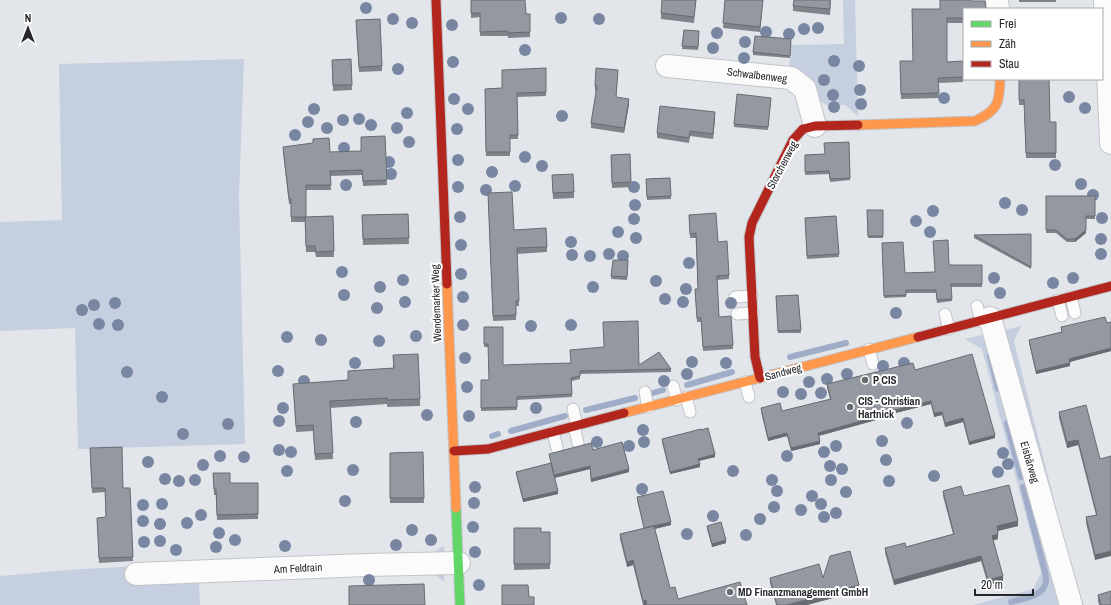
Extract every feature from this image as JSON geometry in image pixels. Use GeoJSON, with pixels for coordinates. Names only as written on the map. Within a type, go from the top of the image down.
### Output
{"type":"FeatureCollection","features":[{"type":"Feature","properties":{"kind":"street","name":"Wendemarker Weg"},"geometry":{"type":"LineString","coordinates":[[436,0],[460,605]]}},
{"type":"Feature","properties":{"kind":"street"},"geometry":{"type":"LineString","coordinates":[[1105,0],[1111,143]]}},
{"type":"Feature","properties":{"kind":"street","name":"Schwalbenweg"},"geometry":{"type":"LineString","coordinates":[[668,66],[769,72],[791,78],[805,89],[815,130]]}},
{"type":"Feature","properties":{"kind":"street"},"geometry":{"type":"LineString","coordinates":[[996,108],[1005,97],[1000,80]]}},
{"type":"Feature","properties":{"kind":"street","name":"Storchenweg"},"geometry":{"type":"LineString","coordinates":[[761,382],[755,357],[749,237],[752,223],[793,140],[803,129],[815,130],[975,125],[996,108]]}},
{"type":"Feature","properties":{"kind":"street","name":"Sandweg"},"geometry":{"type":"LineString","coordinates":[[454,451],[488,449],[745,382],[761,382],[865,351],[949,329],[983,315],[1058,300],[1111,286]]}},
{"type":"Feature","properties":{"kind":"street","name":"Eisbärweg"},"geometry":{"type":"LineString","coordinates":[[983,315],[1068,604]]}},
{"type":"Feature","properties":{"kind":"street","name":"Am Feldrain"},"geometry":{"type":"LineString","coordinates":[[136,574],[459,563]]}},
{"type":"Feature","properties":{"kind":"lane"},"geometry":{"type":"LineString","coordinates":[[996,108],[1009,109]]}},
{"type":"Feature","properties":{"kind":"lane"},"geometry":{"type":"LineString","coordinates":[[1093,278],[1096,290]]}},
{"type":"Feature","properties":{"kind":"lane"},"geometry":{"type":"LineString","coordinates":[[736,297],[752,296]]}},
{"type":"Feature","properties":{"kind":"lane"},"geometry":{"type":"LineString","coordinates":[[1070,297],[1075,312]]}},
{"type":"Feature","properties":{"kind":"lane"},"geometry":{"type":"LineString","coordinates":[[1058,300],[1062,316]]}},
{"type":"Feature","properties":{"kind":"lane"},"geometry":{"type":"LineString","coordinates":[[737,314],[753,314]]}},
{"type":"Feature","properties":{"kind":"lane"},"geometry":{"type":"LineString","coordinates":[[945,314],[949,329]]}},
{"type":"Feature","properties":{"kind":"lane"},"geometry":{"type":"LineString","coordinates":[[856,338],[873,364]]}},
{"type":"Feature","properties":{"kind":"lane"},"geometry":{"type":"LineString","coordinates":[[745,382],[749,396]]}},
{"type":"Feature","properties":{"kind":"lane"},"geometry":{"type":"LineString","coordinates":[[673,386],[690,412]]}},
{"type":"Feature","properties":{"kind":"lane"},"geometry":{"type":"LineString","coordinates":[[645,392],[648,407]]}},
{"type":"Feature","properties":{"kind":"lane"},"geometry":{"type":"LineString","coordinates":[[573,409],[578,443]]}},
{"type":"Feature","properties":{"kind":"lane"},"geometry":{"type":"LineString","coordinates":[[553,432],[557,448]]}},
{"type":"Feature","properties":{"kind":"shaded area"},"geometry":{"type":"Polygon","coordinates":[[[843,0],[855,0],[858,116],[845,105],[826,105],[815,97],[789,70],[791,45],[844,44],[843,0]]]}},
{"type":"Feature","properties":{"kind":"shaded area"},"geometry":{"type":"Polygon","coordinates":[[[244,59],[239,195],[245,444],[78,449],[75,328],[0,331],[0,222],[62,220],[59,64],[244,59]]]}},
{"type":"Feature","properties":{"kind":"shaded area"},"geometry":{"type":"Polygon","coordinates":[[[1021,326],[1014,341],[1074,580],[1084,605],[973,605],[1033,589],[1041,573],[982,349],[965,339],[1021,326]]]}},
{"type":"Feature","properties":{"kind":"shaded area"},"geometry":{"type":"Polygon","coordinates":[[[444,545],[444,582],[431,571],[199,583],[200,605],[0,605],[0,576],[82,569],[435,552],[444,545]]]}},
{"type":"Feature","properties":{"kind":"building"},"geometry":{"type":"Polygon","coordinates":[[[471,0],[525,0],[526,14],[530,14],[530,32],[480,32],[480,13],[471,13],[471,0]]]}},
{"type":"Feature","properties":{"kind":"building"},"geometry":{"type":"Polygon","coordinates":[[[662,0],[696,0],[694,17],[661,13],[662,0]]]}},
{"type":"Feature","properties":{"kind":"building"},"geometry":{"type":"Polygon","coordinates":[[[725,0],[763,0],[760,27],[723,23],[725,0]]]}},
{"type":"Feature","properties":{"kind":"building"},"geometry":{"type":"Polygon","coordinates":[[[794,0],[830,0],[830,9],[793,6],[794,0]]]}},
{"type":"Feature","properties":{"kind":"building"},"geometry":{"type":"Polygon","coordinates":[[[940,0],[985,1],[986,8],[963,8],[963,18],[947,18],[947,62],[963,61],[963,77],[938,78],[939,93],[901,94],[900,61],[913,61],[912,9],[940,9],[940,0]]]}},
{"type":"Feature","properties":{"kind":"building"},"geometry":{"type":"Polygon","coordinates":[[[380,19],[382,66],[359,67],[356,20],[380,19]]]}},
{"type":"Feature","properties":{"kind":"building"},"geometry":{"type":"Polygon","coordinates":[[[684,30],[699,31],[698,47],[682,46],[684,30]]]}},
{"type":"Feature","properties":{"kind":"building"},"geometry":{"type":"Polygon","coordinates":[[[755,36],[791,39],[790,56],[753,52],[755,36]]]}},
{"type":"Feature","properties":{"kind":"building"},"geometry":{"type":"Polygon","coordinates":[[[351,59],[352,85],[333,85],[332,60],[351,59]]]}},
{"type":"Feature","properties":{"kind":"building"},"geometry":{"type":"Polygon","coordinates":[[[546,68],[546,92],[517,93],[518,135],[510,135],[510,152],[486,152],[485,89],[502,88],[502,70],[546,68]]]}},
{"type":"Feature","properties":{"kind":"building"},"geometry":{"type":"Polygon","coordinates":[[[596,68],[618,70],[616,97],[629,99],[624,128],[591,123],[597,86],[595,86],[596,68]]]}},
{"type":"Feature","properties":{"kind":"building"},"geometry":{"type":"Polygon","coordinates":[[[1019,80],[1049,80],[1050,122],[1056,122],[1056,153],[1026,153],[1024,100],[1019,100],[1019,80]]]}},
{"type":"Feature","properties":{"kind":"building"},"geometry":{"type":"Polygon","coordinates":[[[737,94],[771,98],[768,127],[734,124],[737,94]]]}},
{"type":"Feature","properties":{"kind":"building"},"geometry":{"type":"Polygon","coordinates":[[[660,106],[715,112],[713,134],[690,131],[689,138],[657,133],[660,106]]]}},
{"type":"Feature","properties":{"kind":"building"},"geometry":{"type":"Polygon","coordinates":[[[385,136],[387,180],[363,181],[362,170],[330,171],[331,185],[306,185],[306,217],[291,217],[291,199],[289,199],[283,147],[313,143],[313,139],[329,138],[330,152],[361,151],[361,137],[385,136]]]}},
{"type":"Feature","properties":{"kind":"building"},"geometry":{"type":"Polygon","coordinates":[[[849,142],[850,178],[830,179],[829,171],[805,172],[805,155],[825,154],[824,143],[849,142]]]}},
{"type":"Feature","properties":{"kind":"building"},"geometry":{"type":"Polygon","coordinates":[[[630,154],[631,182],[612,183],[611,155],[630,154]]]}},
{"type":"Feature","properties":{"kind":"building"},"geometry":{"type":"Polygon","coordinates":[[[573,174],[574,192],[553,193],[552,175],[573,174]]]}},
{"type":"Feature","properties":{"kind":"building"},"geometry":{"type":"Polygon","coordinates":[[[670,178],[671,196],[647,197],[646,179],[670,178]]]}},
{"type":"Feature","properties":{"kind":"building"},"geometry":{"type":"Polygon","coordinates":[[[512,192],[514,230],[546,228],[547,247],[517,248],[519,301],[516,301],[516,315],[493,316],[488,193],[512,192]]]}},
{"type":"Feature","properties":{"kind":"building"},"geometry":{"type":"Polygon","coordinates":[[[1046,196],[1095,196],[1095,216],[1086,216],[1086,230],[1075,239],[1067,239],[1056,230],[1046,230],[1046,196]]]}},
{"type":"Feature","properties":{"kind":"building"},"geometry":{"type":"Polygon","coordinates":[[[867,210],[883,210],[883,236],[868,236],[867,210]]]}},
{"type":"Feature","properties":{"kind":"building"},"geometry":{"type":"Polygon","coordinates":[[[716,213],[718,242],[727,241],[729,275],[717,276],[719,317],[731,316],[733,345],[703,347],[701,318],[697,318],[695,289],[698,289],[696,233],[690,234],[689,215],[716,213]]]}},
{"type":"Feature","properties":{"kind":"building"},"geometry":{"type":"Polygon","coordinates":[[[408,214],[409,238],[363,239],[362,215],[408,214]]]}},
{"type":"Feature","properties":{"kind":"building"},"geometry":{"type":"Polygon","coordinates":[[[333,216],[334,251],[316,252],[315,246],[306,246],[305,217],[333,216]]]}},
{"type":"Feature","properties":{"kind":"building"},"geometry":{"type":"Polygon","coordinates":[[[836,216],[839,254],[807,256],[805,218],[836,216]]]}},
{"type":"Feature","properties":{"kind":"building"},"geometry":{"type":"Polygon","coordinates":[[[1031,234],[1031,267],[974,235],[1031,234]]]}},
{"type":"Feature","properties":{"kind":"building"},"geometry":{"type":"Polygon","coordinates":[[[948,240],[949,265],[982,265],[982,284],[951,284],[952,299],[937,300],[936,290],[906,290],[906,295],[884,296],[882,243],[903,242],[905,273],[935,272],[933,241],[948,240]]]}},
{"type":"Feature","properties":{"kind":"building"},"geometry":{"type":"Polygon","coordinates":[[[613,260],[628,260],[627,277],[611,276],[613,260]]]}},
{"type":"Feature","properties":{"kind":"building"},"geometry":{"type":"Polygon","coordinates":[[[798,295],[801,330],[778,331],[776,296],[798,295]]]}},
{"type":"Feature","properties":{"kind":"building"},"geometry":{"type":"Polygon","coordinates":[[[1105,317],[1107,323],[1111,322],[1111,348],[1069,359],[1070,363],[1036,371],[1029,340],[1062,332],[1061,327],[1105,317]]]}},
{"type":"Feature","properties":{"kind":"building"},"geometry":{"type":"Polygon","coordinates":[[[638,321],[639,365],[659,352],[671,369],[580,371],[580,376],[571,378],[572,394],[517,397],[517,407],[481,408],[481,380],[489,380],[488,344],[484,344],[484,327],[503,327],[503,365],[571,363],[570,350],[604,347],[603,322],[638,321]]]}},
{"type":"Feature","properties":{"kind":"building"},"geometry":{"type":"Polygon","coordinates":[[[418,354],[420,399],[387,400],[387,398],[330,401],[333,453],[315,454],[313,425],[296,426],[293,384],[348,380],[348,371],[394,368],[393,355],[418,354]]]}},
{"type":"Feature","properties":{"kind":"building"},"geometry":{"type":"Polygon","coordinates":[[[972,354],[995,435],[969,442],[963,418],[945,423],[942,412],[934,413],[931,401],[875,415],[876,417],[818,433],[820,441],[791,448],[787,433],[768,438],[761,408],[780,403],[782,411],[831,399],[827,384],[913,363],[915,370],[972,354]]]}},
{"type":"Feature","properties":{"kind":"building"},"geometry":{"type":"Polygon","coordinates":[[[1086,405],[1100,459],[1111,456],[1111,551],[1095,555],[1086,517],[1097,515],[1078,440],[1067,442],[1059,412],[1086,405]]]}},
{"type":"Feature","properties":{"kind":"building"},"geometry":{"type":"Polygon","coordinates":[[[708,428],[715,454],[698,459],[700,464],[670,472],[662,439],[708,428]]]}},
{"type":"Feature","properties":{"kind":"building"},"geometry":{"type":"Polygon","coordinates":[[[622,442],[629,469],[591,479],[590,466],[554,475],[549,454],[591,443],[593,450],[622,442]]]}},
{"type":"Feature","properties":{"kind":"building"},"geometry":{"type":"Polygon","coordinates":[[[122,447],[123,488],[130,488],[133,557],[99,558],[97,518],[106,517],[105,488],[92,488],[90,448],[122,447]]]}},
{"type":"Feature","properties":{"kind":"building"},"geometry":{"type":"Polygon","coordinates":[[[423,452],[424,498],[390,498],[390,453],[423,452]]]}},
{"type":"Feature","properties":{"kind":"building"},"geometry":{"type":"Polygon","coordinates":[[[551,463],[558,491],[523,499],[516,472],[551,463]]]}},
{"type":"Feature","properties":{"kind":"building"},"geometry":{"type":"Polygon","coordinates":[[[213,473],[230,473],[230,483],[258,483],[258,514],[217,515],[216,489],[214,489],[213,473]]]}},
{"type":"Feature","properties":{"kind":"building"},"geometry":{"type":"Polygon","coordinates":[[[1009,485],[1018,521],[997,526],[998,534],[992,536],[1003,576],[988,580],[981,556],[894,580],[885,548],[905,543],[906,547],[954,534],[943,491],[961,486],[964,496],[1009,485]]]}},
{"type":"Feature","properties":{"kind":"building"},"geometry":{"type":"Polygon","coordinates":[[[663,491],[671,522],[644,528],[637,497],[663,491]]]}},
{"type":"Feature","properties":{"kind":"building"},"geometry":{"type":"Polygon","coordinates":[[[721,522],[726,540],[712,544],[707,526],[721,522]]]}},
{"type":"Feature","properties":{"kind":"building"},"geometry":{"type":"Polygon","coordinates":[[[654,526],[670,588],[675,587],[678,599],[740,582],[747,605],[647,605],[646,600],[643,601],[633,560],[627,562],[620,534],[654,526]]]}},
{"type":"Feature","properties":{"kind":"building"},"geometry":{"type":"Polygon","coordinates":[[[514,528],[541,528],[541,532],[550,532],[550,564],[514,564],[514,528]]]}},
{"type":"Feature","properties":{"kind":"building"},"geometry":{"type":"Polygon","coordinates":[[[850,551],[859,585],[787,605],[777,605],[770,578],[819,564],[823,578],[830,556],[850,551]]]}},
{"type":"Feature","properties":{"kind":"building"},"geometry":{"type":"Polygon","coordinates":[[[424,584],[425,605],[349,605],[349,586],[424,584]]]}},
{"type":"Feature","properties":{"kind":"building"},"geometry":{"type":"Polygon","coordinates":[[[502,585],[528,585],[529,597],[534,597],[534,605],[502,605],[502,585]]]}},
{"type":"Feature","properties":{"kind":"building"},"geometry":{"type":"Polygon","coordinates":[[[1111,591],[1111,605],[1101,605],[1098,595],[1111,591]]]}},
{"type":"Feature","properties":{"kind":"waterway"},"geometry":{"type":"LineString","coordinates":[[790,357],[846,343]]}},
{"type":"Feature","properties":{"kind":"waterway"},"geometry":{"type":"LineString","coordinates":[[990,356],[998,389]]}},
{"type":"Feature","properties":{"kind":"waterway"},"geometry":{"type":"LineString","coordinates":[[687,385],[732,372]]}},
{"type":"Feature","properties":{"kind":"waterway"},"geometry":{"type":"LineString","coordinates":[[653,393],[663,390]]}},
{"type":"Feature","properties":{"kind":"waterway"},"geometry":{"type":"LineString","coordinates":[[586,410],[635,398]]}},
{"type":"Feature","properties":{"kind":"waterway"},"geometry":{"type":"LineString","coordinates":[[511,431],[565,416]]}},
{"type":"Feature","properties":{"kind":"waterway"},"geometry":{"type":"LineString","coordinates":[[1007,423],[1021,477]]}},
{"type":"Feature","properties":{"kind":"waterway"},"geometry":{"type":"LineString","coordinates":[[492,436],[498,434]]}},
{"type":"Feature","properties":{"kind":"waterway"},"geometry":{"type":"LineString","coordinates":[[1011,602],[1035,595],[1043,589],[1046,582],[1045,572],[1023,487]]}},
{"type":"Feature","properties":{"kind":"traffic: fast"},"geometry":{"type":"LineString","coordinates":[[456,508],[460,605]]}},
{"type":"Feature","properties":{"kind":"traffic: slow"},"geometry":{"type":"LineString","coordinates":[[858,125],[975,121],[993,110],[998,100],[1000,80]]}},
{"type":"Feature","properties":{"kind":"traffic: slow"},"geometry":{"type":"LineString","coordinates":[[447,284],[456,508]]}},
{"type":"Feature","properties":{"kind":"traffic: slow"},"geometry":{"type":"LineString","coordinates":[[624,413],[918,337]]}},
{"type":"Feature","properties":{"kind":"traffic: jam"},"geometry":{"type":"LineString","coordinates":[[436,0],[447,284]]}},
{"type":"Feature","properties":{"kind":"traffic: jam"},"geometry":{"type":"LineString","coordinates":[[760,378],[755,357],[749,237],[752,223],[793,140],[803,129],[815,126],[858,125]]}},
{"type":"Feature","properties":{"kind":"traffic: jam"},"geometry":{"type":"LineString","coordinates":[[918,337],[1111,286]]}},
{"type":"Feature","properties":{"kind":"traffic: jam"},"geometry":{"type":"LineString","coordinates":[[454,451],[488,449],[624,413]]}},
{"type":"Feature","properties":{"kind":"place","name":"P CIS"},"geometry":{"type":"Point","coordinates":[865,380]}},
{"type":"Feature","properties":{"kind":"place","name":"CIS - Christian Hartnick"},"geometry":{"type":"Point","coordinates":[850,407]}},
{"type":"Feature","properties":{"kind":"place","name":"MD Finanzmanagement GmbH"},"geometry":{"type":"Point","coordinates":[730,592]}}]}
